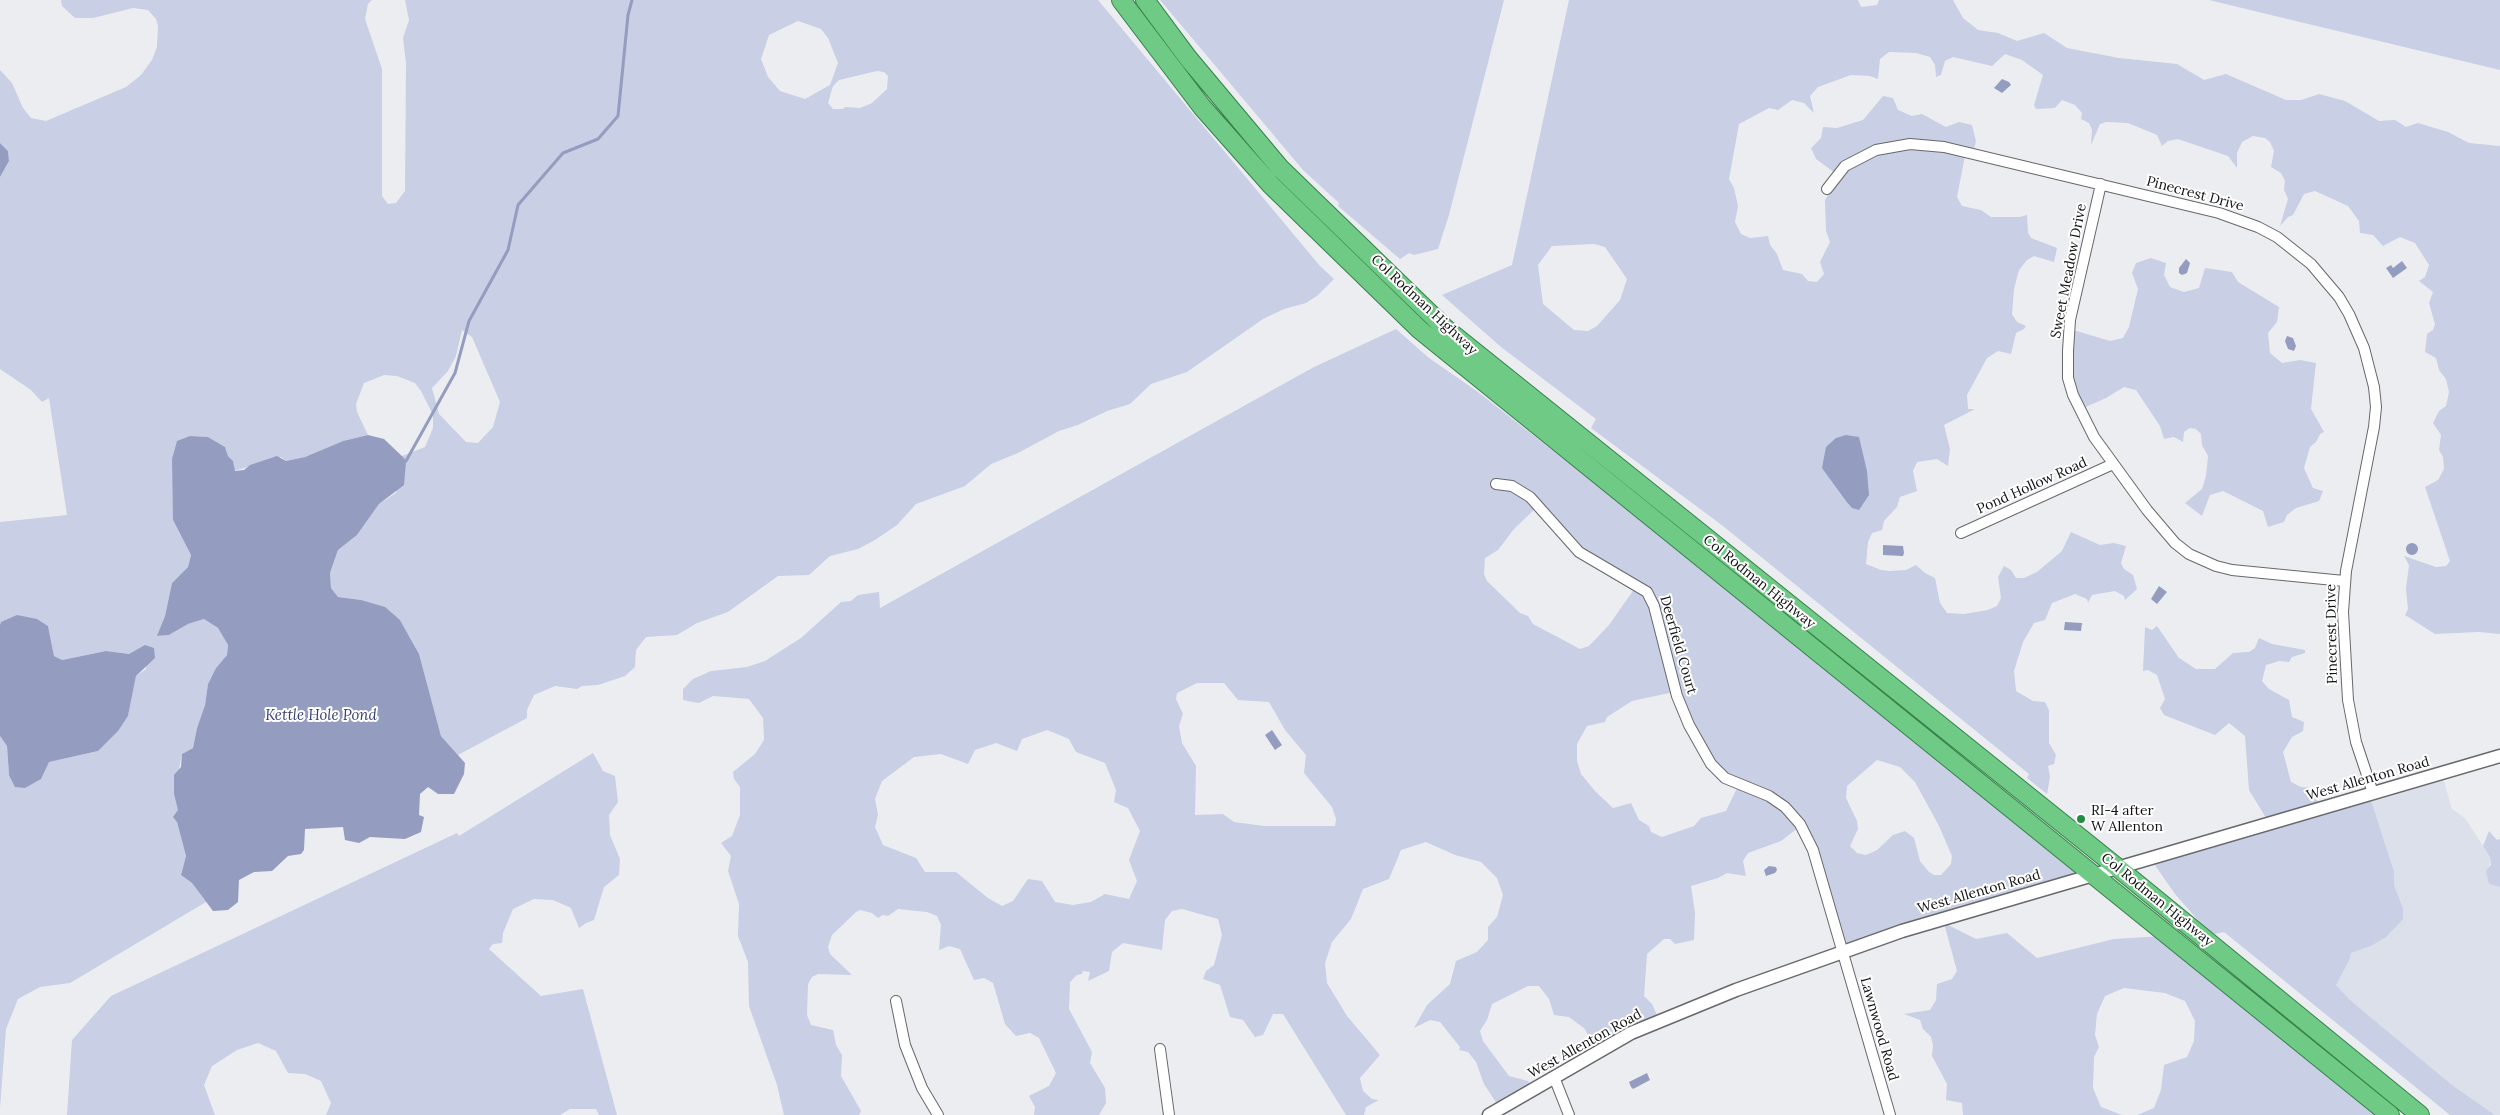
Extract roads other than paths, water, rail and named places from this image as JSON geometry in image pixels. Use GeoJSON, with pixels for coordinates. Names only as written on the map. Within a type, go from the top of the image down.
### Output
{"type":"FeatureCollection","features":[{"type":"Feature","properties":{"kind":"highway","name":"Col Rodman Highway"},"geometry":{"type":"LineString","coordinates":[[1121,0],[1202,107],[1271,185],[1420,330],[1792,633],[2095,874],[2390,1115]]}},
{"type":"Feature","properties":{"kind":"highway","name":"Col Rodman Highway"},"geometry":{"type":"LineString","coordinates":[[1145,0],[1188,58],[1280,168],[1445,328],[2118,868],[2420,1115]]}},
{"type":"Feature","properties":{"kind":"street","name":"Pinecrest Drive"},"geometry":{"type":"LineString","coordinates":[[1827,189],[1845,166],[1860,156],[1876,150],[1910,144],[1944,147],[2219,213],[2258,227],[2295,249],[2311,264],[2339,297],[2367,355],[2371,367],[2376,407],[2371,447],[2344,582],[2344,659],[2348,700],[2356,742],[2373,793]]}},
{"type":"Feature","properties":{"kind":"street","name":"Sweet Meadow Drive"},"geometry":{"type":"LineString","coordinates":[[2101,184],[2070,320],[2068,365],[2072,395],[2094,437],[2165,532],[2189,554],[2216,566],[2248,573],[2344,582]]}},
{"type":"Feature","properties":{"kind":"street","name":"Pond Hollow Road"},"geometry":{"type":"LineString","coordinates":[[1961,533],[2113,464]]}},
{"type":"Feature","properties":{"kind":"street","name":"Deerfield Court"},"geometry":{"type":"LineString","coordinates":[[1496,484],[1512,486],[1530,496],[1580,552],[1647,592],[1654,606],[1674,688],[1689,725],[1718,771],[1725,778],[1769,796],[1785,807],[1800,824],[1813,850],[1843,952]]}},
{"type":"Feature","properties":{"kind":"street","name":"West Allenton Road"},"geometry":{"type":"LineString","coordinates":[[1489,1115],[1631,1033],[1736,990],[1902,931],[2500,756]]}},
{"type":"Feature","properties":{"kind":"street","name":"Lawnwood Road"},"geometry":{"type":"LineString","coordinates":[[1843,952],[1890,1115]]}},
{"type":"Feature","properties":{"kind":"street"},"geometry":{"type":"LineString","coordinates":[[896,1001],[904,1045],[922,1088],[938,1115]]}},
{"type":"Feature","properties":{"kind":"street"},"geometry":{"type":"LineString","coordinates":[[1160,1049],[1169,1115]]}},
{"type":"Feature","properties":{"kind":"street"},"geometry":{"type":"LineString","coordinates":[[1554,1077],[1569,1115]]}},
{"type":"Feature","properties":{"kind":"water"},"geometry":{"type":"Polygon","coordinates":[[[2002,79],[2011,85],[2002,93],[1994,88],[2002,79]]]}},
{"type":"Feature","properties":{"kind":"water"},"geometry":{"type":"Polygon","coordinates":[[[0,143],[8,151],[9,161],[0,177],[0,143]]]}},
{"type":"Feature","properties":{"kind":"water"},"geometry":{"type":"Polygon","coordinates":[[[2186,259],[2190,263],[2187,273],[2182,275],[2179,273],[2179,268],[2186,259]]]}},
{"type":"Feature","properties":{"kind":"water"},"geometry":{"type":"Polygon","coordinates":[[[2402,261],[2407,268],[2393,278],[2386,268],[2391,265],[2393,268],[2402,261]]]}},
{"type":"Feature","properties":{"kind":"water"},"geometry":{"type":"Polygon","coordinates":[[[2287,336],[2293,338],[2296,346],[2294,351],[2288,349],[2285,341],[2287,336]]]}},
{"type":"Feature","properties":{"kind":"water","name":"Kettle Hole Pond"},"geometry":{"type":"Polygon","coordinates":[[[368,435],[384,439],[404,458],[406,462],[404,485],[379,504],[357,535],[338,550],[330,573],[331,588],[338,597],[361,600],[385,607],[400,620],[419,654],[441,736],[465,763],[464,774],[454,794],[438,794],[428,787],[420,794],[419,815],[424,817],[421,832],[405,839],[370,837],[359,843],[345,840],[343,827],[305,829],[304,850],[301,854],[288,856],[272,871],[254,872],[239,880],[238,902],[228,910],[213,911],[192,883],[181,875],[186,856],[177,822],[173,817],[178,810],[174,794],[174,775],[181,767],[182,754],[193,748],[197,728],[205,705],[208,684],[216,668],[227,655],[228,645],[218,628],[204,619],[188,624],[169,635],[157,636],[165,616],[172,583],[188,567],[191,555],[173,520],[172,459],[177,441],[190,436],[208,437],[225,447],[228,456],[233,461],[235,471],[244,470],[250,465],[277,456],[286,461],[305,457],[343,441],[368,435]]]}},
{"type":"Feature","properties":{"kind":"water"},"geometry":{"type":"Polygon","coordinates":[[[1846,435],[1859,437],[1867,471],[1869,495],[1859,510],[1852,508],[1822,468],[1826,447],[1836,438],[1846,435]]]}},
{"type":"Feature","properties":{"kind":"water"},"geometry":{"type":"Polygon","coordinates":[[[2412,543],[2418,549],[2412,555],[2406,549],[2412,543]]]}},
{"type":"Feature","properties":{"kind":"water"},"geometry":{"type":"Polygon","coordinates":[[[1883,545],[1903,546],[1903,556],[1883,555],[1883,545]]]}},
{"type":"Feature","properties":{"kind":"water"},"geometry":{"type":"Polygon","coordinates":[[[2159,586],[2167,592],[2157,604],[2151,599],[2159,586]]]}},
{"type":"Feature","properties":{"kind":"water"},"geometry":{"type":"Polygon","coordinates":[[[17,615],[37,619],[48,626],[54,656],[62,660],[106,651],[129,654],[145,645],[154,648],[155,658],[136,676],[128,716],[118,731],[98,751],[49,762],[41,779],[25,788],[15,787],[9,775],[7,746],[0,736],[0,625],[1,622],[17,615]]]}},
{"type":"Feature","properties":{"kind":"water"},"geometry":{"type":"Polygon","coordinates":[[[2065,622],[2082,623],[2081,631],[2064,630],[2065,622]]]}},
{"type":"Feature","properties":{"kind":"water"},"geometry":{"type":"Polygon","coordinates":[[[1272,730],[1282,745],[1275,750],[1265,735],[1272,730]]]}},
{"type":"Feature","properties":{"kind":"water"},"geometry":{"type":"Polygon","coordinates":[[[1769,866],[1776,867],[1777,870],[1775,873],[1766,876],[1764,870],[1769,866]]]}},
{"type":"Feature","properties":{"kind":"water"},"geometry":{"type":"Polygon","coordinates":[[[1647,1073],[1650,1080],[1633,1089],[1631,1087],[1629,1082],[1647,1073]]]}},
{"type":"Feature","properties":{"kind":"waterway"},"geometry":{"type":"LineString","coordinates":[[406,461],[455,373],[469,321],[508,250],[518,205],[563,153],[598,139],[618,116],[628,15],[632,0]]}},
{"type":"Feature","properties":{"kind":"place","name":"RI-4 after W Allenton"},"geometry":{"type":"Point","coordinates":[2081,819]}}]}
